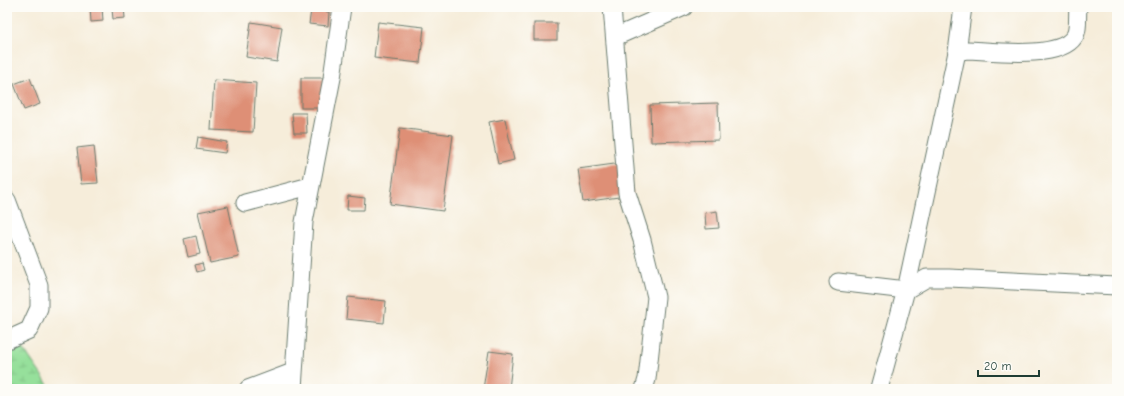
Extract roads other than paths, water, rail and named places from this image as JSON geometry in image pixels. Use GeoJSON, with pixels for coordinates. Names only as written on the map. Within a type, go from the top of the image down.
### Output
{"type":"FeatureCollection","features":[{"type":"Feature","properties":{"kind":"street"},"geometry":{"type":"LineString","coordinates":[[293,389],[304,222],[332,78],[342,7]]}},
{"type":"Feature","properties":{"kind":"street"},"geometry":{"type":"LineString","coordinates":[[612,7],[627,193],[642,240],[656,297],[647,379],[644,389]]}},
{"type":"Feature","properties":{"kind":"street"},"geometry":{"type":"LineString","coordinates":[[615,37],[684,7]]}},
{"type":"Feature","properties":{"kind":"street"},"geometry":{"type":"LineString","coordinates":[[879,389],[906,290],[957,52],[963,7]]}},
{"type":"Feature","properties":{"kind":"street"},"geometry":{"type":"LineString","coordinates":[[957,52],[968,50],[1035,53],[1068,44],[1076,36],[1078,7]]}},
{"type":"Feature","properties":{"kind":"street"},"geometry":{"type":"LineString","coordinates":[[245,203],[310,186]]}},
{"type":"Feature","properties":{"kind":"street"},"geometry":{"type":"LineString","coordinates":[[7,200],[39,285],[39,308],[29,330],[7,340]]}},
{"type":"Feature","properties":{"kind":"street"},"geometry":{"type":"LineString","coordinates":[[838,282],[906,290],[927,278],[1117,286]]}},
{"type":"Feature","properties":{"kind":"street"},"geometry":{"type":"LineString","coordinates":[[248,389],[293,372]]}}]}
